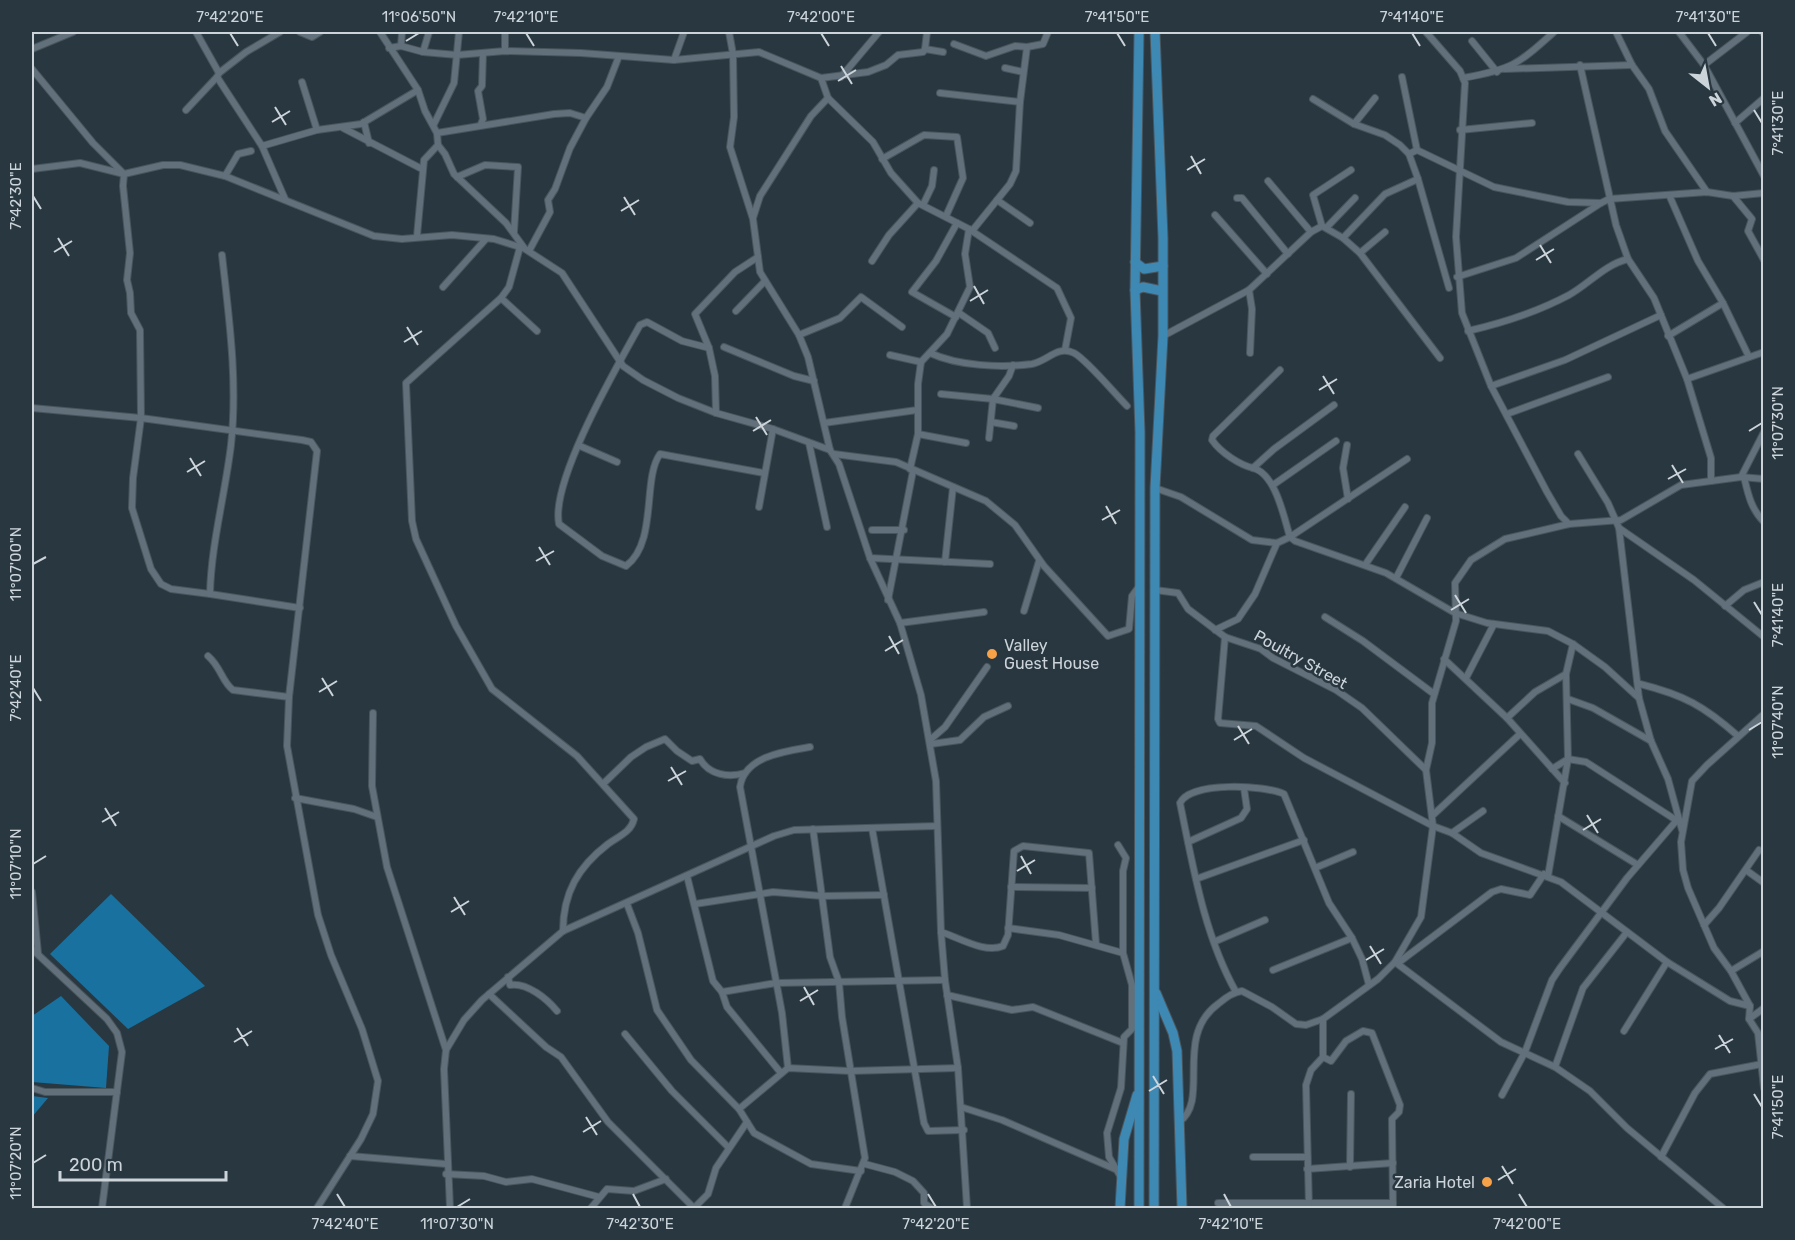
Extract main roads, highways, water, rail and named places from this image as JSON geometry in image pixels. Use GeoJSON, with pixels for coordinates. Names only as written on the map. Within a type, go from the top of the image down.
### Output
{"type":"FeatureCollection","features":[{"type":"Feature","properties":{"kind":"highway"},"geometry":{"type":"LineString","coordinates":[[1139,32],[1135,262],[1140,432],[1141,1078],[1139,1209]]}},
{"type":"Feature","properties":{"kind":"highway"},"geometry":{"type":"LineString","coordinates":[[1154,1209],[1155,488],[1163,336],[1155,32]]}},
{"type":"Feature","properties":{"kind":"highway"},"geometry":{"type":"LineString","coordinates":[[1135,262],[1144,269],[1162,266]]}},
{"type":"Feature","properties":{"kind":"highway"},"geometry":{"type":"LineString","coordinates":[[1135,290],[1143,287],[1162,291]]}},
{"type":"Feature","properties":{"kind":"highway"},"geometry":{"type":"LineString","coordinates":[[1154,984],[1176,1042],[1182,1209]]}},
{"type":"Feature","properties":{"kind":"highway"},"geometry":{"type":"LineString","coordinates":[[1120,1209],[1124,1139],[1141,1078]]}},
{"type":"Feature","properties":{"kind":"highway"},"geometry":{"type":"LineString","coordinates":[[1140,1151],[1154,1151]]}},
{"type":"Feature","properties":{"kind":"place","name":"Valley Guest House"},"geometry":{"type":"Point","coordinates":[992,654]}},
{"type":"Feature","properties":{"kind":"place","name":"Zaria Hotel"},"geometry":{"type":"Point","coordinates":[1487,1182]}}]}
